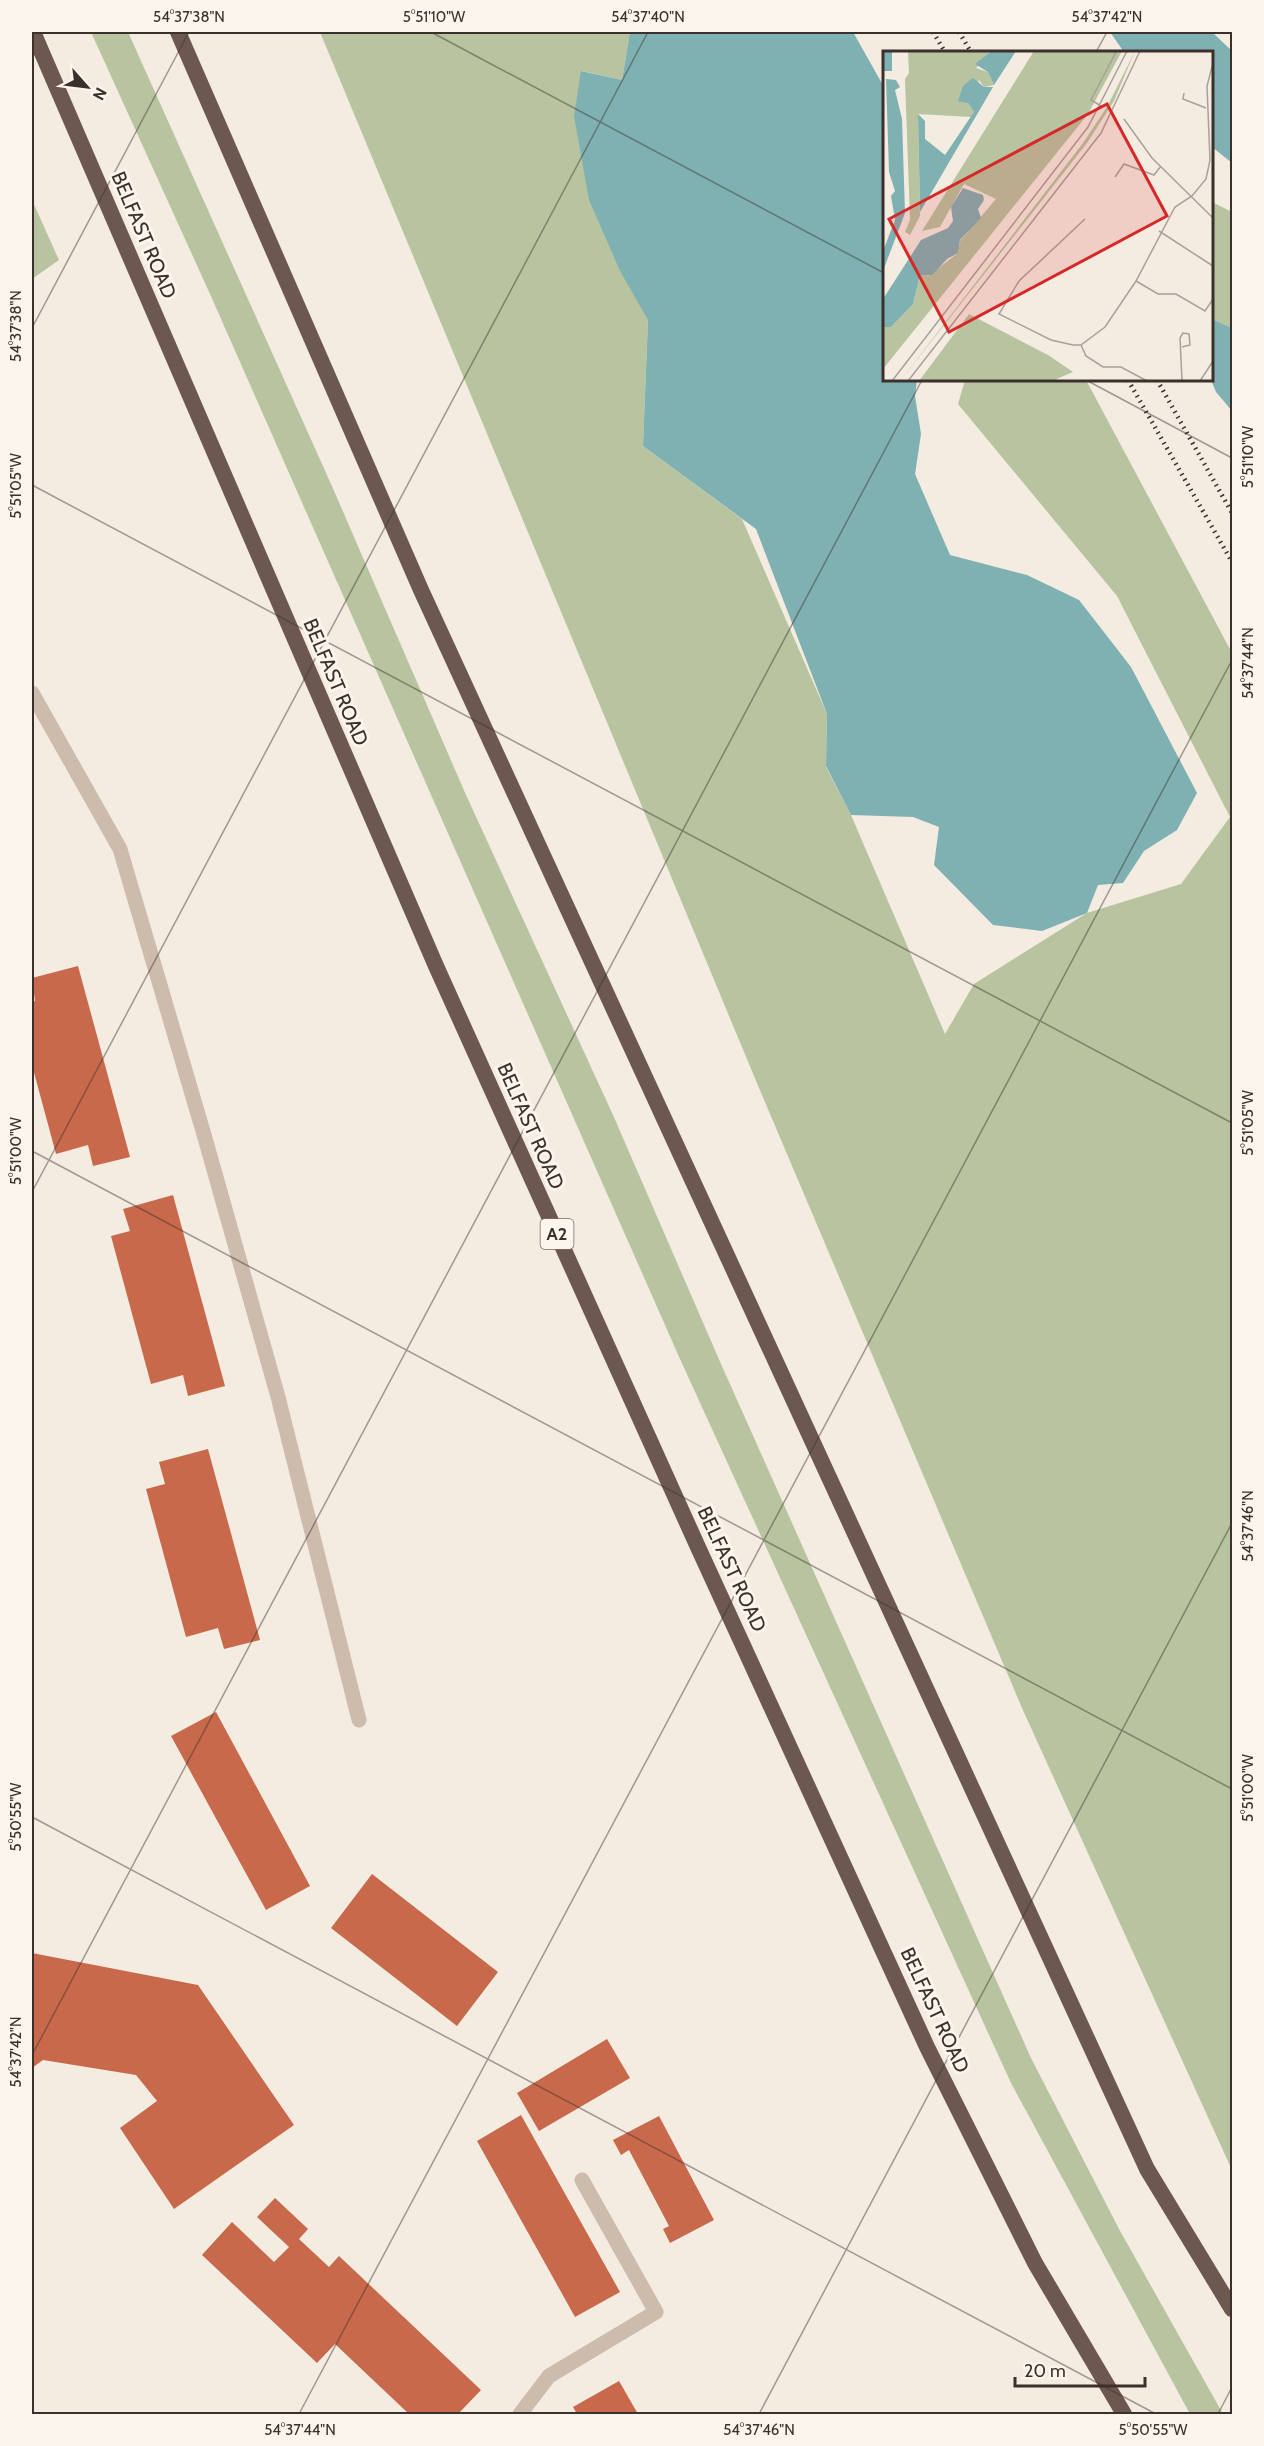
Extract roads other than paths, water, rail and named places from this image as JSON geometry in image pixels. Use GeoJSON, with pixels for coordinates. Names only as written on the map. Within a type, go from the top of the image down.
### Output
{"type":"FeatureCollection","features":[{"type":"Feature","properties":{"kind":"highway","name":"BELFAST ROAD"},"geometry":{"type":"LineString","coordinates":[[33,32],[436,966],[707,1567],[927,2047],[1035,2263],[1124,2415]]}},
{"type":"Feature","properties":{"kind":"highway"},"geometry":{"type":"LineString","coordinates":[[178,32],[426,601],[1147,2169],[1233,2309]]}},
{"type":"Feature","properties":{"kind":"lane"},"geometry":{"type":"LineString","coordinates":[[32,693],[120,849],[278,1397],[359,1720]]}},
{"type":"Feature","properties":{"kind":"lane"},"geometry":{"type":"LineString","coordinates":[[520,2415],[549,2376],[656,2312],[582,2180]]}},
{"type":"Feature","properties":{"kind":"water"},"geometry":{"type":"Polygon","coordinates":[[[630,32],[853,32],[883,85],[883,381],[917,381],[915,396],[921,434],[915,474],[950,555],[1027,575],[1079,600],[1131,667],[1197,793],[1177,830],[1144,851],[1123,883],[1098,885],[1087,913],[1042,931],[993,925],[934,865],[939,827],[913,817],[851,815],[826,766],[827,714],[756,529],[643,446],[648,320],[620,271],[589,200],[574,116],[581,71],[622,80],[630,32]]]}},
{"type":"Feature","properties":{"kind":"water"},"geometry":{"type":"Polygon","coordinates":[[[1110,32],[1212,32],[1232,51],[1232,163],[1213,148],[1213,51],[1123,51],[1110,32]]]}},
{"type":"Feature","properties":{"kind":"water"},"geometry":{"type":"Polygon","coordinates":[[[1213,319],[1232,328],[1232,411],[1216,392],[1211,381],[1213,319]]]}},
{"type":"Feature","properties":{"kind":"railway"},"geometry":{"type":"LineString","coordinates":[[933,32],[944,51]]}},
{"type":"Feature","properties":{"kind":"railway"},"geometry":{"type":"LineString","coordinates":[[959,32],[970,51]]}},
{"type":"Feature","properties":{"kind":"railway"},"geometry":{"type":"LineString","coordinates":[[1129,381],[1232,562]]}},
{"type":"Feature","properties":{"kind":"railway"},"geometry":{"type":"LineString","coordinates":[[1158,381],[1232,513]]}}]}
